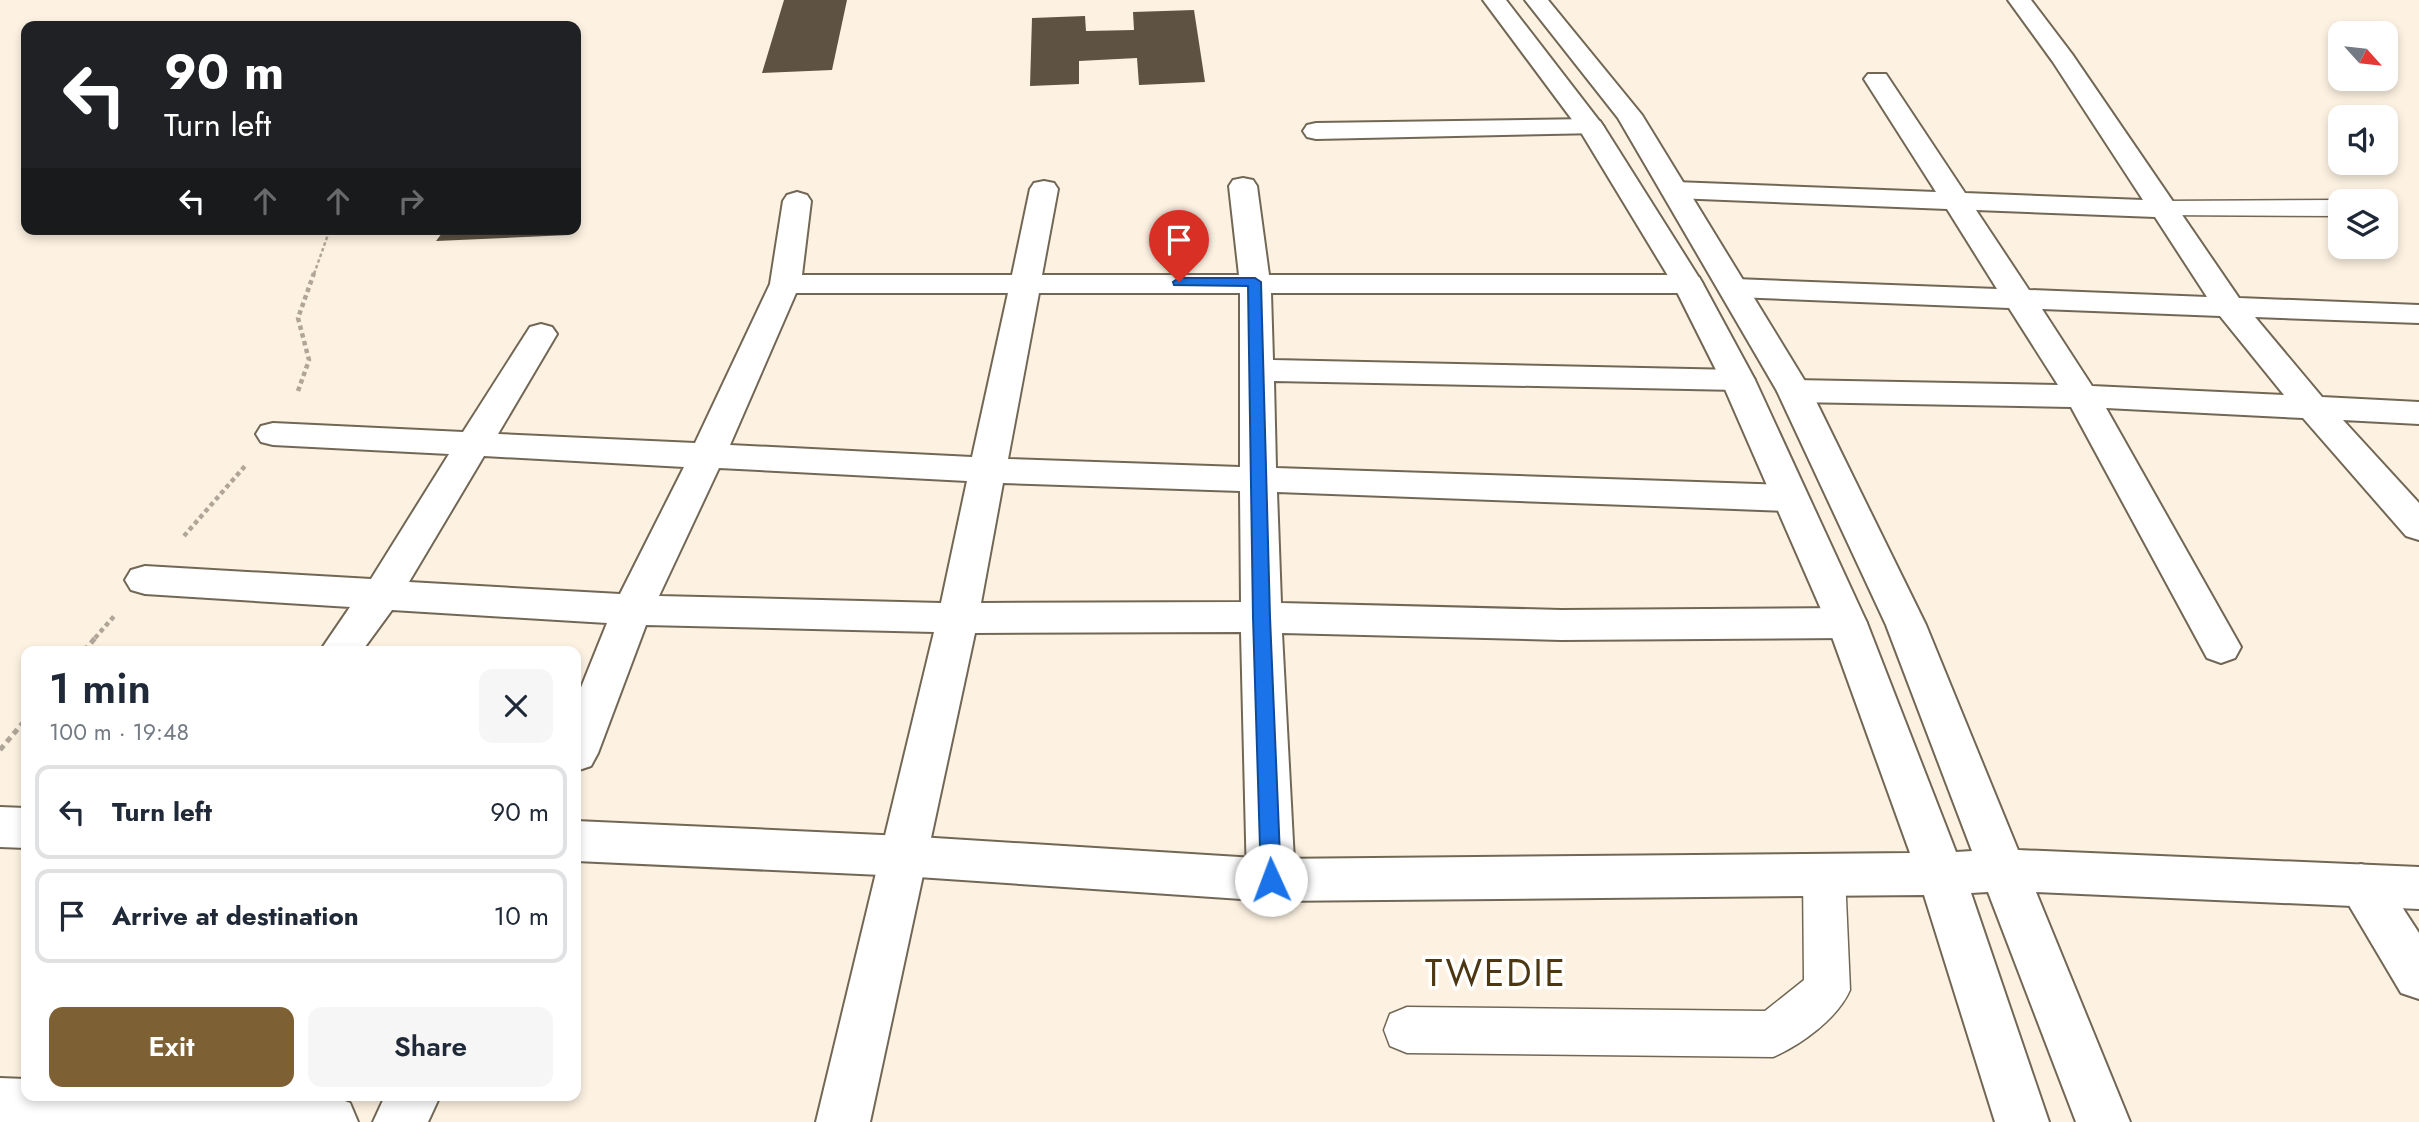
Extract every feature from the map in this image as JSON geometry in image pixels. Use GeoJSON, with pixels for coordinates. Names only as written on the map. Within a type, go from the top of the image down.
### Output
{"type":"FeatureCollection","features":[{"type":"Feature","properties":{"kind":"street"},"geometry":{"type":"LineString","coordinates":[[1494,0],[1591,127],[1688,284],[1738,380],[1847,623],[1941,874],[2022,1122]]}},
{"type":"Feature","properties":{"kind":"street"},"geometry":{"type":"LineString","coordinates":[[1536,0],[1629,116],[1735,288],[1794,391],[1906,625],[2102,1122]]}},
{"type":"Feature","properties":{"kind":"street"},"geometry":{"type":"LineString","coordinates":[[2019,0],[2063,59],[2230,308],[2313,408],[2419,527]]}},
{"type":"Feature","properties":{"kind":"street"},"geometry":{"type":"LineString","coordinates":[[1877,79],[2082,396],[2221,647]]}},
{"type":"Feature","properties":{"kind":"street"},"geometry":{"type":"LineString","coordinates":[[1316,131],[1591,127]]}},
{"type":"Feature","properties":{"kind":"street"},"geometry":{"type":"LineString","coordinates":[[1243,187],[1255,282],[1261,617],[1271,880]]}},
{"type":"Feature","properties":{"kind":"street"},"geometry":{"type":"LineString","coordinates":[[843,1122],[958,618],[1044,190]]}},
{"type":"Feature","properties":{"kind":"street"},"geometry":{"type":"LineString","coordinates":[[1675,190],[2165,209]]}},
{"type":"Feature","properties":{"kind":"street"},"geometry":{"type":"LineString","coordinates":[[581,740],[632,610],[707,456],[785,284],[797,201]]}},
{"type":"Feature","properties":{"kind":"street"},"geometry":{"type":"LineString","coordinates":[[785,284],[1688,284]]}},
{"type":"Feature","properties":{"kind":"street"},"geometry":{"type":"LineString","coordinates":[[1735,288],[2419,314]]}},
{"type":"Feature","properties":{"kind":"street"},"geometry":{"type":"LineString","coordinates":[[344,646],[382,594],[541,334]]}},
{"type":"Feature","properties":{"kind":"street"},"geometry":{"type":"LineString","coordinates":[[1256,370],[1738,380]]}},
{"type":"Feature","properties":{"kind":"street"},"geometry":{"type":"LineString","coordinates":[[1794,391],[2082,396],[2419,413]]}},
{"type":"Feature","properties":{"kind":"street"},"geometry":{"type":"LineString","coordinates":[[273,435],[986,470],[1790,498]]}},
{"type":"Feature","properties":{"kind":"street"},"geometry":{"type":"LineString","coordinates":[[145,580],[632,610],[958,618],[1261,617],[1561,625],[1847,623]]}},
{"type":"Feature","properties":{"kind":"street"},"geometry":{"type":"LineString","coordinates":[[0,827],[21,828]]}},
{"type":"Feature","properties":{"kind":"street"},"geometry":{"type":"LineString","coordinates":[[581,841],[903,856],[1271,880],[1941,874],[2004,870],[2419,888]]}},
{"type":"Feature","properties":{"kind":"street"},"geometry":{"type":"LineString","coordinates":[[2361,885],[2419,976]]}},
{"type":"Feature","properties":{"kind":"street"},"geometry":{"type":"LineString","coordinates":[[400,1122],[410,1101]]}},
{"type":"Feature","properties":{"kind":"street"},"geometry":{"type":"LineString","coordinates":[[0,1105],[198,1112],[331,1122]]}},
{"type":"Feature","properties":{"kind":"lane"},"geometry":{"type":"LineString","coordinates":[[2165,209],[2328,208]]}},
{"type":"Feature","properties":{"kind":"lane"},"geometry":{"type":"LineString","coordinates":[[1407,1030],[1773,1034],[1827,990],[1824,875]]}},
{"type":"Feature","properties":{"kind":"path"},"geometry":{"type":"LineString","coordinates":[[0,750],[21,725]]}},
{"type":"Feature","properties":{"kind":"building"},"geometry":{"type":"Polygon","coordinates":[[[784,0],[847,0],[832,70],[762,73],[784,0]]]}},
{"type":"Feature","properties":{"kind":"building"},"geometry":{"type":"Polygon","coordinates":[[[1194,10],[1205,82],[1139,85],[1137,58],[1079,61],[1079,84],[1030,86],[1032,18],[1085,16],[1086,31],[1134,30],[1133,12],[1194,10]]]}},
{"type":"Feature","properties":{"kind":"building"},"geometry":{"type":"Polygon","coordinates":[[[440,235],[569,235],[436,241],[440,235]]]}},
{"type":"Feature","properties":{"kind":"district","name":"TWEDIE"},"geometry":{"type":"Point","coordinates":[1496,973]}},
{"type":"Feature","properties":{"kind":"route"},"geometry":{"type":"LineString","coordinates":[[1179,282],[1255,282],[1261,617],[1271,880]]}}]}
